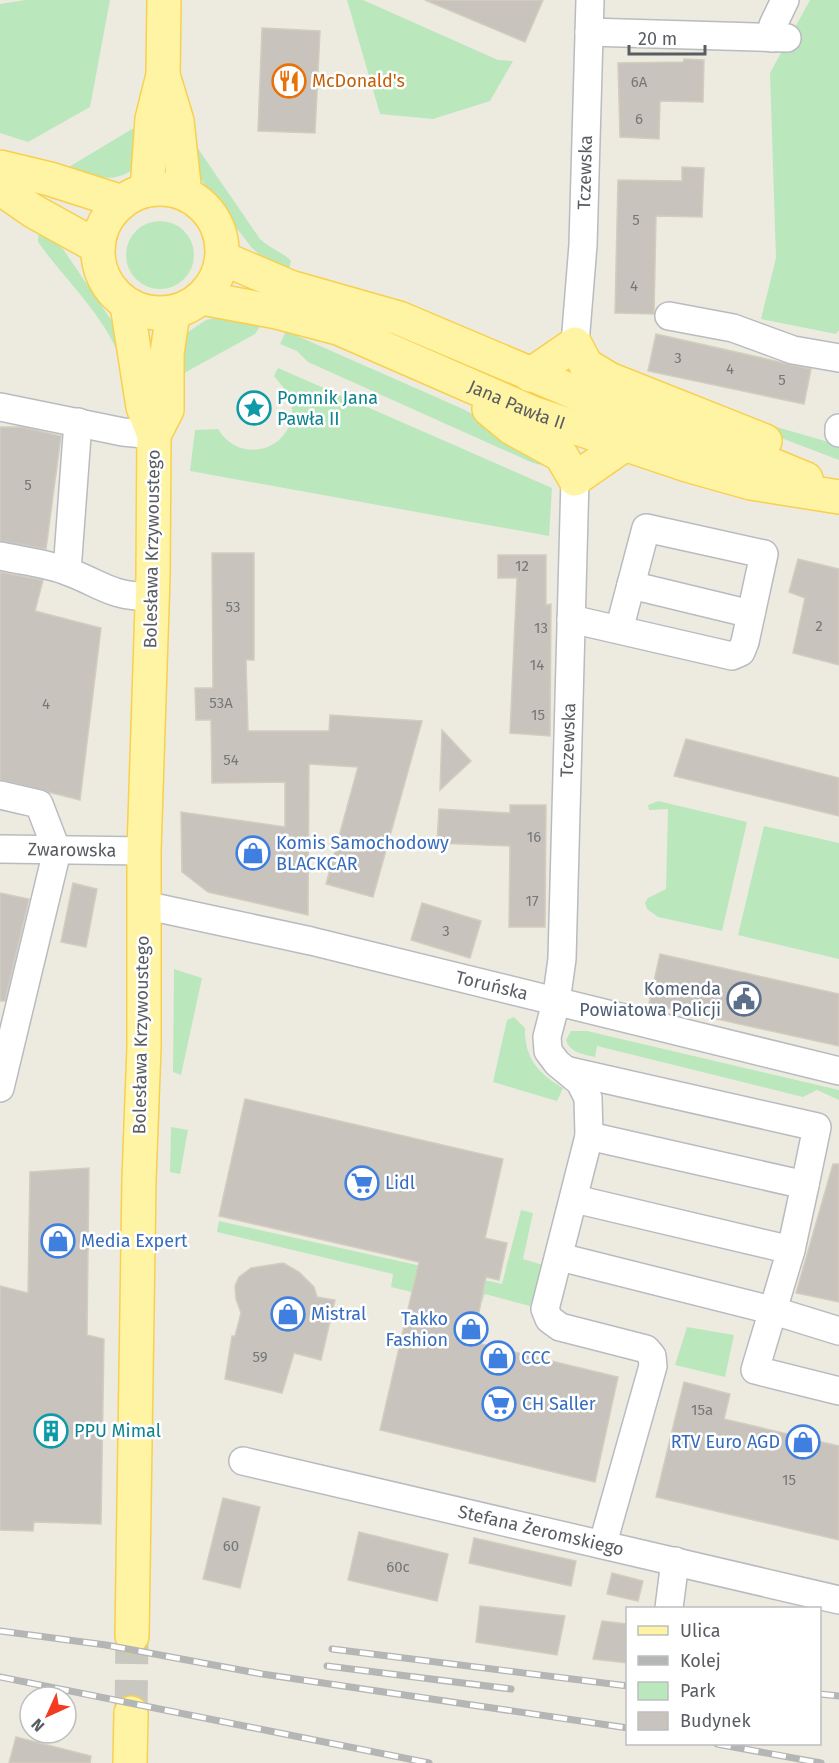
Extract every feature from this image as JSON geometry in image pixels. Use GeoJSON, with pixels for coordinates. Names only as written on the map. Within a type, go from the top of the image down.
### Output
{"type":"FeatureCollection","features":[{"type":"Feature","properties":{"kind":"main road"},"geometry":{"type":"LineString","coordinates":[[0,167],[134,196],[166,189],[185,194],[207,209],[220,232],[222,258],[216,280],[202,298],[189,307],[174,312],[150,313],[127,304],[111,289],[100,269],[98,247],[105,222],[134,196],[163,75],[164,0]]}},
{"type":"Feature","properties":{"kind":"main road"},"geometry":{"type":"LineString","coordinates":[[163,75],[177,121],[185,194]]}},
{"type":"Feature","properties":{"kind":"main road"},"geometry":{"type":"LineString","coordinates":[[0,188],[33,211],[98,247]]}},
{"type":"Feature","properties":{"kind":"main road","name":"Jana Pawła II"},"geometry":{"type":"LineString","coordinates":[[222,258],[290,286],[399,318],[617,410],[803,477],[839,495]]}},
{"type":"Feature","properties":{"kind":"main road","name":"Jana Pawła II"},"geometry":{"type":"LineString","coordinates":[[202,298],[308,319],[338,328],[534,414],[624,445],[751,483],[839,495]]}},
{"type":"Feature","properties":{"kind":"main road","name":"Bolesława Krzywoustego"},"geometry":{"type":"LineString","coordinates":[[127,304],[143,407],[154,435],[153,597],[144,851],[144,1047],[139,1179],[132,1636]]}},
{"type":"Feature","properties":{"kind":"main road","name":"Bolesława Krzywoustego"},"geometry":{"type":"LineString","coordinates":[[154,435],[167,410],[167,353],[174,312]]}},
{"type":"Feature","properties":{"kind":"main road"},"geometry":{"type":"LineString","coordinates":[[530,375],[575,344],[586,365],[609,379],[764,440],[803,477]]}},
{"type":"Feature","properties":{"kind":"main road"},"geometry":{"type":"LineString","coordinates":[[456,381],[512,428],[561,455],[575,479],[624,445]]}},
{"type":"Feature","properties":{"kind":"main road"},"geometry":{"type":"LineString","coordinates":[[130,1763],[131,1713]]}},
{"type":"Feature","properties":{"kind":"street","name":"Tczewska"},"geometry":{"type":"LineString","coordinates":[[575,344],[583,245],[590,0]]}},
{"type":"Feature","properties":{"kind":"street"},"geometry":{"type":"LineString","coordinates":[[589,32],[780,38],[774,26],[785,0]]}},
{"type":"Feature","properties":{"kind":"street"},"geometry":{"type":"LineString","coordinates":[[669,316],[733,327],[793,350],[839,358]]}},
{"type":"Feature","properties":{"kind":"street"},"geometry":{"type":"LineString","coordinates":[[0,407],[123,432],[154,435]]}},
{"type":"Feature","properties":{"kind":"street"},"geometry":{"type":"LineString","coordinates":[[67,571],[78,422]]}},
{"type":"Feature","properties":{"kind":"street","name":"Tczewska"},"geometry":{"type":"LineString","coordinates":[[569,1071],[557,1063],[548,1051],[547,1036],[556,1002],[562,959],[575,479]]}},
{"type":"Feature","properties":{"kind":"street"},"geometry":{"type":"LineString","coordinates":[[571,619],[732,656],[741,652],[764,554],[646,528],[619,630]]}},
{"type":"Feature","properties":{"kind":"street"},"geometry":{"type":"LineString","coordinates":[[0,556],[67,571],[107,591],[126,597],[153,597]]}},
{"type":"Feature","properties":{"kind":"street"},"geometry":{"type":"LineString","coordinates":[[631,585],[751,614]]}},
{"type":"Feature","properties":{"kind":"street"},"geometry":{"type":"LineString","coordinates":[[0,795],[39,804],[57,851],[0,1088]]}},
{"type":"Feature","properties":{"kind":"street","name":"Zwarowska"},"geometry":{"type":"LineString","coordinates":[[0,849],[144,851]]}},
{"type":"Feature","properties":{"kind":"street","name":"Toruńska"},"geometry":{"type":"LineString","coordinates":[[144,905],[308,952],[556,1002],[839,1071]]}},
{"type":"Feature","properties":{"kind":"street"},"geometry":{"type":"LineString","coordinates":[[569,1071],[580,1082],[588,1098],[589,1136],[575,1199],[545,1310],[549,1319],[560,1327],[646,1349],[652,1356],[652,1366],[603,1543]]}},
{"type":"Feature","properties":{"kind":"street"},"geometry":{"type":"LineString","coordinates":[[569,1071],[816,1127],[791,1250],[754,1370],[839,1391]]}},
{"type":"Feature","properties":{"kind":"street"},"geometry":{"type":"LineString","coordinates":[[589,1136],[805,1185]]}},
{"type":"Feature","properties":{"kind":"street"},"geometry":{"type":"LineString","coordinates":[[575,1199],[791,1250]]}},
{"type":"Feature","properties":{"kind":"street"},"geometry":{"type":"LineString","coordinates":[[560,1257],[771,1310],[839,1331]]}},
{"type":"Feature","properties":{"kind":"street","name":"Stefana Żeromskiego"},"geometry":{"type":"LineString","coordinates":[[243,1461],[603,1543],[839,1600]]}},
{"type":"Feature","properties":{"kind":"street"},"geometry":{"type":"LineString","coordinates":[[669,1607],[675,1561]]}},
{"type":"Feature","properties":{"kind":"green space"},"geometry":{"type":"Polygon","coordinates":[[[25,0],[110,0],[90,107],[28,142],[0,133],[0,4],[25,0]]]}},
{"type":"Feature","properties":{"kind":"green space"},"geometry":{"type":"Polygon","coordinates":[[[347,0],[363,0],[498,60],[513,61],[490,101],[433,119],[380,114],[347,0]]]}},
{"type":"Feature","properties":{"kind":"green space"},"geometry":{"type":"Polygon","coordinates":[[[810,0],[839,0],[839,330],[836,334],[761,319],[776,258],[770,73],[810,0]]]}},
{"type":"Feature","properties":{"kind":"green space"},"geometry":{"type":"Polygon","coordinates":[[[132,129],[143,129],[134,169],[126,174],[101,178],[67,168],[132,129]]]}},
{"type":"Feature","properties":{"kind":"green space"},"geometry":{"type":"Polygon","coordinates":[[[188,134],[260,239],[291,261],[289,269],[262,257],[252,248],[211,195],[198,174],[188,134]]]}},
{"type":"Feature","properties":{"kind":"green space"},"geometry":{"type":"Polygon","coordinates":[[[160,221],[173,224],[184,231],[191,242],[194,255],[191,268],[184,279],[173,286],[160,289],[147,286],[136,279],[129,268],[126,255],[129,242],[136,231],[147,224],[160,221]]]}},
{"type":"Feature","properties":{"kind":"green space"},"geometry":{"type":"Polygon","coordinates":[[[39,228],[63,249],[120,333],[120,357],[104,326],[38,242],[39,228]]]}},
{"type":"Feature","properties":{"kind":"green space"},"geometry":{"type":"Polygon","coordinates":[[[222,316],[263,322],[255,334],[177,377],[185,334],[206,320],[222,316]]]}},
{"type":"Feature","properties":{"kind":"green space"},"geometry":{"type":"Polygon","coordinates":[[[286,331],[463,409],[513,436],[550,467],[533,463],[308,362],[297,351],[280,344],[286,331]]]}},
{"type":"Feature","properties":{"kind":"green space"},"geometry":{"type":"Polygon","coordinates":[[[278,368],[552,488],[549,536],[190,471],[195,430],[218,429],[228,440],[239,447],[252,450],[275,443],[284,434],[290,422],[292,403],[274,376],[278,368]]]}},
{"type":"Feature","properties":{"kind":"green space"},"geometry":{"type":"Polygon","coordinates":[[[732,414],[839,445],[839,460],[744,424],[732,414]]]}},
{"type":"Feature","properties":{"kind":"green space"},"geometry":{"type":"Polygon","coordinates":[[[658,801],[747,822],[722,931],[658,917],[647,909],[645,903],[648,898],[666,889],[668,809],[649,810],[648,805],[658,801]]]}},
{"type":"Feature","properties":{"kind":"green space"},"geometry":{"type":"Polygon","coordinates":[[[764,826],[839,843],[839,959],[738,935],[764,826]]]}},
{"type":"Feature","properties":{"kind":"green space"},"geometry":{"type":"Polygon","coordinates":[[[174,969],[202,978],[181,1075],[173,1072],[174,969]]]}},
{"type":"Feature","properties":{"kind":"green space"},"geometry":{"type":"Polygon","coordinates":[[[514,1017],[525,1028],[527,1048],[534,1064],[546,1077],[563,1088],[557,1101],[493,1082],[507,1020],[514,1017]]]}},
{"type":"Feature","properties":{"kind":"green space"},"geometry":{"type":"Polygon","coordinates":[[[571,1031],[587,1031],[839,1090],[839,1100],[817,1090],[803,1097],[597,1046],[595,1057],[586,1055],[574,1050],[568,1044],[566,1040],[571,1031]]]}},
{"type":"Feature","properties":{"kind":"green space"},"geometry":{"type":"Polygon","coordinates":[[[171,1127],[188,1130],[180,1174],[170,1172],[171,1127]]]}},
{"type":"Feature","properties":{"kind":"green space"},"geometry":{"type":"Polygon","coordinates":[[[521,1210],[533,1213],[523,1259],[543,1265],[530,1306],[485,1294],[482,1302],[443,1293],[440,1299],[391,1287],[393,1274],[217,1232],[219,1221],[502,1284],[521,1210]]]}},
{"type":"Feature","properties":{"kind":"green space"},"geometry":{"type":"Polygon","coordinates":[[[687,1327],[734,1335],[725,1377],[675,1365],[687,1327]]]}},
{"type":"Feature","properties":{"kind":"building"},"geometry":{"type":"Polygon","coordinates":[[[425,0],[543,0],[525,42],[425,0]]]}},
{"type":"Feature","properties":{"kind":"building","name":"McDonald's"},"geometry":{"type":"Polygon","coordinates":[[[262,28],[320,31],[315,133],[258,131],[262,28]]]}},
{"type":"Feature","properties":{"kind":"building"},"geometry":{"type":"Polygon","coordinates":[[[684,59],[704,60],[703,102],[660,101],[659,139],[620,137],[618,63],[683,62],[684,59]]]}},
{"type":"Feature","properties":{"kind":"building"},"geometry":{"type":"Polygon","coordinates":[[[682,167],[704,168],[702,217],[656,216],[654,314],[615,313],[618,180],[682,181],[682,167]]]}},
{"type":"Feature","properties":{"kind":"building"},"geometry":{"type":"Polygon","coordinates":[[[656,334],[811,369],[804,404],[648,371],[656,334]]]}},
{"type":"Feature","properties":{"kind":"building"},"geometry":{"type":"Polygon","coordinates":[[[0,427],[22,427],[61,436],[46,549],[0,541],[0,427]]]}},
{"type":"Feature","properties":{"kind":"building"},"geometry":{"type":"Polygon","coordinates":[[[212,553],[254,553],[254,660],[246,660],[248,731],[329,731],[330,715],[422,721],[373,897],[326,884],[358,767],[309,764],[308,915],[208,892],[182,872],[181,812],[285,827],[285,782],[212,783],[211,720],[196,720],[195,688],[213,688],[212,553]]]}},
{"type":"Feature","properties":{"kind":"building"},"geometry":{"type":"Polygon","coordinates":[[[498,555],[546,555],[546,605],[551,604],[550,736],[510,733],[517,578],[498,578],[498,555]]]}},
{"type":"Feature","properties":{"kind":"building"},"geometry":{"type":"Polygon","coordinates":[[[798,559],[839,569],[839,665],[793,653],[805,598],[789,592],[798,559]]]}},
{"type":"Feature","properties":{"kind":"building"},"geometry":{"type":"Polygon","coordinates":[[[0,572],[43,580],[35,611],[101,628],[80,800],[0,780],[0,572]]]}},
{"type":"Feature","properties":{"kind":"building"},"geometry":{"type":"Polygon","coordinates":[[[442,730],[471,761],[440,790],[442,730]]]}},
{"type":"Feature","properties":{"kind":"building"},"geometry":{"type":"Polygon","coordinates":[[[686,739],[839,778],[839,816],[674,776],[686,739]]]}},
{"type":"Feature","properties":{"kind":"building"},"geometry":{"type":"Polygon","coordinates":[[[510,805],[546,805],[545,927],[509,927],[510,846],[437,843],[439,809],[510,813],[510,805]]]}},
{"type":"Feature","properties":{"kind":"building"},"geometry":{"type":"Polygon","coordinates":[[[73,883],[97,889],[86,947],[61,942],[73,883]]]}},
{"type":"Feature","properties":{"kind":"building"},"geometry":{"type":"Polygon","coordinates":[[[0,893],[29,899],[5,1001],[0,1001],[0,893]]]}},
{"type":"Feature","properties":{"kind":"building"},"geometry":{"type":"Polygon","coordinates":[[[422,903],[481,921],[470,958],[411,940],[422,903]]]}},
{"type":"Feature","properties":{"kind":"building","name":"Komenda Powiatowa Policji"},"geometry":{"type":"Polygon","coordinates":[[[660,954],[839,994],[839,1046],[649,1004],[660,954]]]}},
{"type":"Feature","properties":{"kind":"building"},"geometry":{"type":"Polygon","coordinates":[[[245,1099],[503,1159],[485,1238],[507,1243],[499,1280],[486,1277],[473,1342],[618,1377],[595,1482],[380,1430],[419,1262],[219,1216],[245,1099]]]}},
{"type":"Feature","properties":{"kind":"building"},"geometry":{"type":"Polygon","coordinates":[[[833,1164],[839,1164],[839,1302],[796,1293],[833,1164]]]}},
{"type":"Feature","properties":{"kind":"building","name":"PPU Mimal"},"geometry":{"type":"Polygon","coordinates":[[[89,1168],[87,1335],[104,1339],[101,1524],[34,1522],[33,1531],[0,1530],[0,1286],[28,1293],[30,1172],[89,1168]]]}},
{"type":"Feature","properties":{"kind":"building"},"geometry":{"type":"Polygon","coordinates":[[[283,1263],[299,1272],[314,1287],[317,1297],[335,1300],[321,1360],[294,1353],[282,1393],[225,1379],[232,1336],[235,1336],[241,1313],[236,1299],[235,1286],[239,1277],[251,1268],[283,1263]]]}},
{"type":"Feature","properties":{"kind":"building"},"geometry":{"type":"Polygon","coordinates":[[[684,1382],[730,1394],[724,1419],[839,1446],[839,1540],[656,1497],[684,1382]]]}},
{"type":"Feature","properties":{"kind":"building"},"geometry":{"type":"Polygon","coordinates":[[[223,1498],[260,1507],[240,1588],[203,1579],[223,1498]]]}},
{"type":"Feature","properties":{"kind":"building"},"geometry":{"type":"Polygon","coordinates":[[[359,1532],[448,1554],[437,1601],[348,1580],[359,1532]]]}},
{"type":"Feature","properties":{"kind":"building"},"geometry":{"type":"Polygon","coordinates":[[[474,1538],[576,1561],[571,1586],[469,1563],[474,1538]]]}},
{"type":"Feature","properties":{"kind":"building"},"geometry":{"type":"Polygon","coordinates":[[[612,1573],[643,1581],[638,1601],[607,1594],[612,1573]]]}},
{"type":"Feature","properties":{"kind":"building"},"geometry":{"type":"Polygon","coordinates":[[[480,1606],[565,1616],[557,1655],[476,1642],[480,1606]]]}},
{"type":"Feature","properties":{"kind":"building"},"geometry":{"type":"Polygon","coordinates":[[[602,1621],[626,1624],[626,1663],[593,1659],[602,1621]]]}},
{"type":"Feature","properties":{"kind":"building"},"geometry":{"type":"Polygon","coordinates":[[[16,1737],[18,1738],[18,1745],[48,1745],[91,1756],[90,1763],[9,1763],[16,1737]]]}},
{"type":"Feature","properties":{"kind":"tunnel"},"geometry":{"type":"LineString","coordinates":[[131,1713],[132,1636]]}},
{"type":"Feature","properties":{"kind":"railway"},"geometry":{"type":"LineString","coordinates":[[0,1631],[106,1645],[262,1674],[626,1728]]}},
{"type":"Feature","properties":{"kind":"railway"},"geometry":{"type":"LineString","coordinates":[[332,1649],[626,1686]]}},
{"type":"Feature","properties":{"kind":"railway"},"geometry":{"type":"LineString","coordinates":[[327,1666],[511,1689]]}},
{"type":"Feature","properties":{"kind":"railway"},"geometry":{"type":"LineString","coordinates":[[0,1677],[429,1763]]}},
{"type":"Feature","properties":{"kind":"railway"},"geometry":{"type":"LineString","coordinates":[[821,1694],[839,1696]]}},
{"type":"Feature","properties":{"kind":"railway"},"geometry":{"type":"LineString","coordinates":[[722,1745],[821,1763]]}},
{"type":"Feature","properties":{"kind":"place","name":"McDonald's"},"geometry":{"type":"Point","coordinates":[289,81]}},
{"type":"Feature","properties":{"kind":"place","name":"Pomnik Jana Pawła II"},"geometry":{"type":"Point","coordinates":[254,408]}},
{"type":"Feature","properties":{"kind":"place","name":"Komis Samochodowy BLACKCAR"},"geometry":{"type":"Point","coordinates":[253,853]}},
{"type":"Feature","properties":{"kind":"place","name":"Komenda Powiatowa Policji"},"geometry":{"type":"Point","coordinates":[744,999]}},
{"type":"Feature","properties":{"kind":"place","name":"Lidl"},"geometry":{"type":"Point","coordinates":[362,1183]}},
{"type":"Feature","properties":{"kind":"place","name":"Media Expert"},"geometry":{"type":"Point","coordinates":[58,1241]}},
{"type":"Feature","properties":{"kind":"place","name":"Mistral"},"geometry":{"type":"Point","coordinates":[288,1314]}},
{"type":"Feature","properties":{"kind":"place","name":"Takko Fashion"},"geometry":{"type":"Point","coordinates":[471,1329]}},
{"type":"Feature","properties":{"kind":"place","name":"CCC"},"geometry":{"type":"Point","coordinates":[498,1358]}},
{"type":"Feature","properties":{"kind":"place","name":"CH Saller"},"geometry":{"type":"Point","coordinates":[499,1404]}},
{"type":"Feature","properties":{"kind":"place","name":"PPU Mimal"},"geometry":{"type":"Point","coordinates":[51,1431]}},
{"type":"Feature","properties":{"kind":"place","name":"RTV Euro AGD"},"geometry":{"type":"Point","coordinates":[803,1442]}}]}
